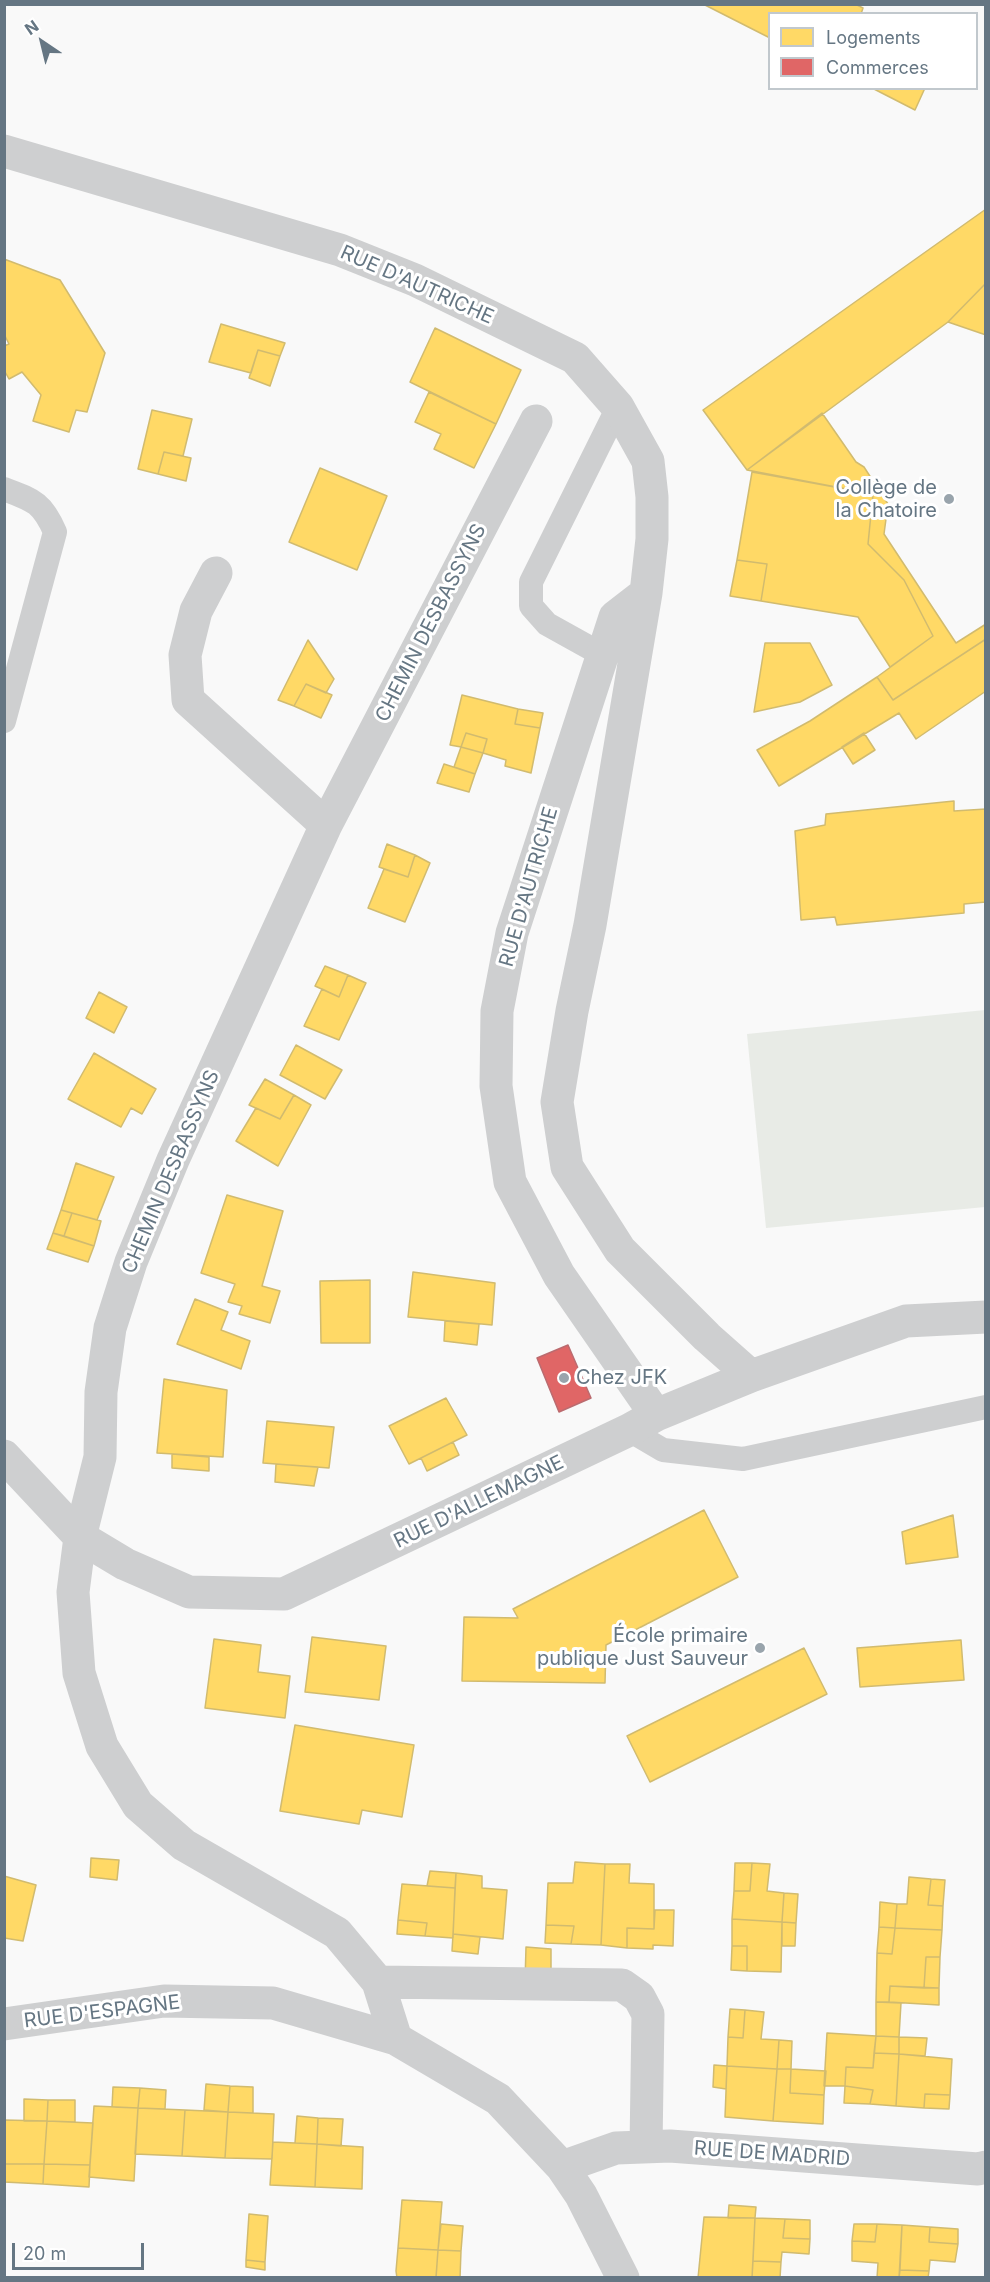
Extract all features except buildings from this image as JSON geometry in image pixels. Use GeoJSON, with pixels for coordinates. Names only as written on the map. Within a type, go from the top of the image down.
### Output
{"type":"FeatureCollection","features":[{"type":"Feature","properties":{"kind":"street","name":"RUE D'AUTRICHE"},"geometry":{"type":"LineString","coordinates":[[4,151],[340,250],[415,280],[575,358],[618,407],[648,461],[652,497],[652,539],[646,593],[590,925],[572,1011],[557,1102],[567,1167],[620,1250],[707,1337],[751,1376]]}},
{"type":"Feature","properties":{"kind":"street","name":"CHEMIN DESBASSYNS"},"geometry":{"type":"LineString","coordinates":[[378,1982],[336,1933],[184,1845],[138,1805],[102,1746],[79,1673],[73,1592],[80,1537],[100,1456],[101,1392],[110,1329],[131,1262],[173,1160],[326,825],[536,421]]}},
{"type":"Feature","properties":{"kind":"street"},"geometry":{"type":"LineString","coordinates":[[216,573],[196,611],[185,655],[188,700],[326,825]]}},
{"type":"Feature","properties":{"kind":"street","name":"RUE D'AUTRICHE"},"geometry":{"type":"LineString","coordinates":[[643,1422],[559,1275],[510,1182],[496,1086],[497,1011],[512,933],[615,616],[646,593]]}},
{"type":"Feature","properties":{"kind":"street","name":"RUE D'ALLEMAGNE"},"geometry":{"type":"LineString","coordinates":[[4,1456],[80,1537],[125,1564],[189,1592],[284,1594],[643,1422],[751,1376],[906,1321],[986,1317]]}},
{"type":"Feature","properties":{"kind":"street"},"geometry":{"type":"LineString","coordinates":[[396,2039],[378,1982],[622,1985],[639,1997],[648,2014],[646,2147]]}},
{"type":"Feature","properties":{"kind":"street","name":"RUE D'ESPAGNE"},"geometry":{"type":"LineString","coordinates":[[4,2024],[164,2001],[273,2003],[396,2039],[498,2099],[562,2167],[581,2195],[623,2277]]}},
{"type":"Feature","properties":{"kind":"street","name":"RUE DE MADRID"},"geometry":{"type":"LineString","coordinates":[[562,2167],[616,2148],[670,2146],[978,2169],[986,2167]]}},
{"type":"Feature","properties":{"kind":"lane"},"geometry":{"type":"LineString","coordinates":[[601,654],[546,624],[531,606],[531,582],[618,407]]}},
{"type":"Feature","properties":{"kind":"lane"},"geometry":{"type":"LineString","coordinates":[[4,489],[33,500],[48,514],[55,532],[4,721]]}},
{"type":"Feature","properties":{"kind":"lane"},"geometry":{"type":"LineString","coordinates":[[643,1422],[663,1450],[743,1459],[986,1407]]}},
{"type":"Feature","properties":{"kind":"shaded area"},"geometry":{"type":"Polygon","coordinates":[[[985,1010],[985,1207],[766,1228],[747,1034],[985,1010]]]}},
{"type":"Feature","properties":{"kind":"place","name":"Collège de la Chatoire"},"geometry":{"type":"Point","coordinates":[949,499]}},
{"type":"Feature","properties":{"kind":"place","name":"Chez JFK"},"geometry":{"type":"Point","coordinates":[564,1378]}},
{"type":"Feature","properties":{"kind":"place","name":"École primaire publique Just Sauveur"},"geometry":{"type":"Point","coordinates":[760,1648]}}]}
